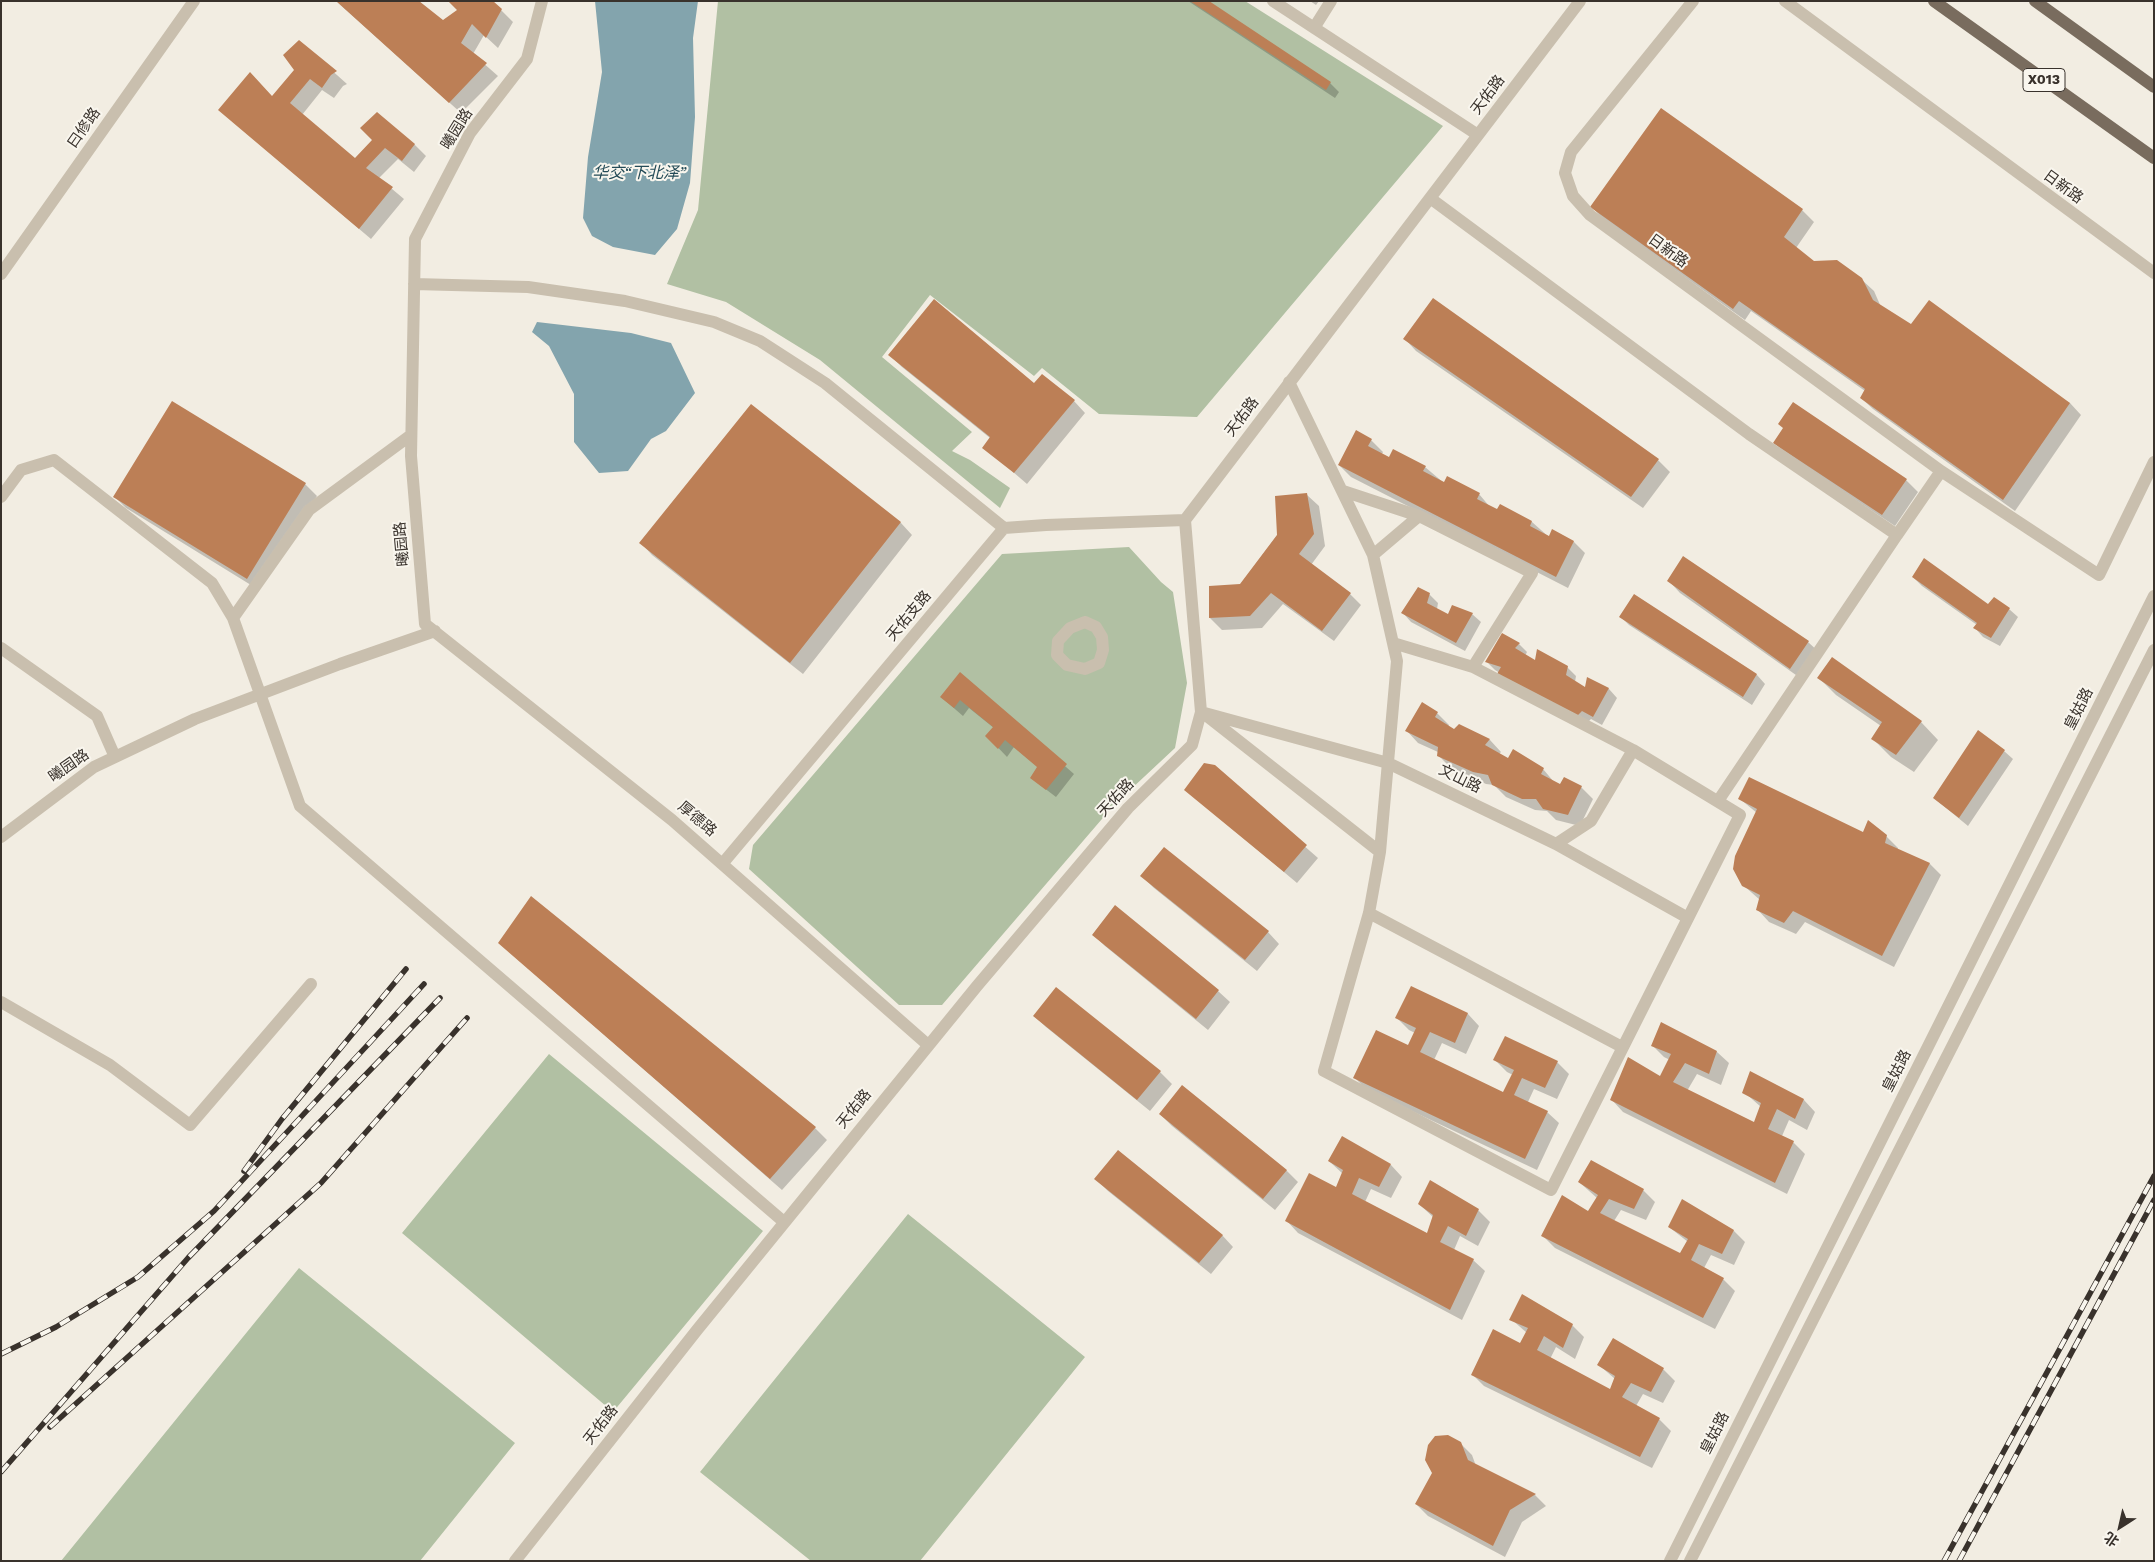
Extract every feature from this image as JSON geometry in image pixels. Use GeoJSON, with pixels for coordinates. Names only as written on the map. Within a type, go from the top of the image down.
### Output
{"type":"FeatureCollection","features":[{"type":"Feature","properties":{"kind":"main road","name":"X013"},"geometry":{"type":"LineString","coordinates":[[1934,1],[2154,158]]}},
{"type":"Feature","properties":{"kind":"main road"},"geometry":{"type":"LineString","coordinates":[[2035,1],[2154,87]]}},
{"type":"Feature","properties":{"kind":"street","name":"曰修路"},"geometry":{"type":"LineString","coordinates":[[1,274],[194,1]]}},
{"type":"Feature","properties":{"kind":"street","name":"曦园路"},"geometry":{"type":"LineString","coordinates":[[434,631],[425,624],[411,456],[415,239],[470,133],[527,59],[542,1]]}},
{"type":"Feature","properties":{"kind":"street"},"geometry":{"type":"LineString","coordinates":[[1273,1],[1478,135]]}},
{"type":"Feature","properties":{"kind":"street"},"geometry":{"type":"LineString","coordinates":[[1314,28],[1332,1]]}},
{"type":"Feature","properties":{"kind":"street","name":"天佑路"},"geometry":{"type":"LineString","coordinates":[[515,1561],[784,1222],[928,1045],[1128,808],[1192,745],[1201,712],[1185,520],[1580,1]]}},
{"type":"Feature","properties":{"kind":"street","name":"日新路"},"geometry":{"type":"LineString","coordinates":[[1693,1],[1571,152],[1565,173],[1573,196],[1590,215],[1941,471],[2099,575],[2154,462]]}},
{"type":"Feature","properties":{"kind":"street","name":"日新路"},"geometry":{"type":"LineString","coordinates":[[1785,1],[2154,274]]}},
{"type":"Feature","properties":{"kind":"street"},"geometry":{"type":"LineString","coordinates":[[1430,198],[1750,434],[1897,535]]}},
{"type":"Feature","properties":{"kind":"street"},"geometry":{"type":"LineString","coordinates":[[414,284],[528,287],[625,301],[714,322],[760,340],[825,383],[1004,528],[1185,520]]}},
{"type":"Feature","properties":{"kind":"street"},"geometry":{"type":"LineString","coordinates":[[1289,382],[1373,555],[1397,661],[1380,852],[1370,913],[1324,1071],[1550,1190],[1740,815],[1633,750],[1473,667],[1393,643]]}},
{"type":"Feature","properties":{"kind":"street"},"geometry":{"type":"LineString","coordinates":[[234,618],[308,510],[411,435]]}},
{"type":"Feature","properties":{"kind":"street"},"geometry":{"type":"LineString","coordinates":[[1,497],[21,470],[54,460],[212,583],[234,618],[300,806],[784,1222]]}},
{"type":"Feature","properties":{"kind":"street"},"geometry":{"type":"LineString","coordinates":[[1718,801],[1941,471]]}},
{"type":"Feature","properties":{"kind":"street"},"geometry":{"type":"LineString","coordinates":[[1342,491],[1419,516],[1532,573],[1473,667]]}},
{"type":"Feature","properties":{"kind":"street"},"geometry":{"type":"LineString","coordinates":[[1373,555],[1419,516]]}},
{"type":"Feature","properties":{"kind":"street","name":"天佑支路"},"geometry":{"type":"LineString","coordinates":[[723,863],[1004,528]]}},
{"type":"Feature","properties":{"kind":"street","name":"皇姑路"},"geometry":{"type":"LineString","coordinates":[[1670,1561],[2154,596]]}},
{"type":"Feature","properties":{"kind":"street","name":"曦园路"},"geometry":{"type":"LineString","coordinates":[[1,837],[94,767],[115,757],[195,720],[434,631]]}},
{"type":"Feature","properties":{"kind":"street","name":"厚德路"},"geometry":{"type":"LineString","coordinates":[[434,631],[665,814],[928,1045]]}},
{"type":"Feature","properties":{"kind":"street"},"geometry":{"type":"LineString","coordinates":[[1,648],[97,716],[115,757]]}},
{"type":"Feature","properties":{"kind":"street"},"geometry":{"type":"LineString","coordinates":[[1690,1561],[2154,650]]}},
{"type":"Feature","properties":{"kind":"street"},"geometry":{"type":"LineString","coordinates":[[1201,712],[1380,852]]}},
{"type":"Feature","properties":{"kind":"street","name":"文山路"},"geometry":{"type":"LineString","coordinates":[[1201,712],[1388,763],[1556,844],[1688,918]]}},
{"type":"Feature","properties":{"kind":"street"},"geometry":{"type":"LineString","coordinates":[[1556,844],[1591,820],[1633,750]]}},
{"type":"Feature","properties":{"kind":"street"},"geometry":{"type":"LineString","coordinates":[[1370,913],[1622,1047]]}},
{"type":"Feature","properties":{"kind":"street"},"geometry":{"type":"LineString","coordinates":[[1,1002],[110,1066],[190,1125],[311,984]]}},
{"type":"Feature","properties":{"kind":"green space"},"geometry":{"type":"Polygon","coordinates":[[[718,1],[1245,1],[1443,126],[1197,417],[1099,414],[1042,368],[1034,376],[930,295],[882,357],[972,432],[952,451],[970,460],[1010,488],[1000,508],[820,360],[726,302],[667,284],[698,210],[718,1]]]}},
{"type":"Feature","properties":{"kind":"green space"},"geometry":{"type":"Polygon","coordinates":[[[1129,547],[1161,582],[1173,592],[1187,683],[1175,748],[1114,805],[942,1005],[899,1005],[749,869],[753,845],[1002,554],[1129,547]]]}},
{"type":"Feature","properties":{"kind":"green space"},"geometry":{"type":"Polygon","coordinates":[[[549,1054],[763,1231],[613,1412],[402,1233],[549,1054]]]}},
{"type":"Feature","properties":{"kind":"green space"},"geometry":{"type":"Polygon","coordinates":[[[908,1214],[1085,1357],[920,1561],[811,1561],[700,1472],[908,1214]]]}},
{"type":"Feature","properties":{"kind":"green space"},"geometry":{"type":"Polygon","coordinates":[[[299,1268],[515,1443],[420,1561],[61,1561],[299,1268]]]}},
{"type":"Feature","properties":{"kind":"water","name":"华交“下北泽”"},"geometry":{"type":"Polygon","coordinates":[[[595,1],[698,1],[693,38],[695,117],[690,183],[677,229],[655,255],[613,247],[592,236],[583,218],[588,157],[602,72],[595,1]]]}},
{"type":"Feature","properties":{"kind":"water"},"geometry":{"type":"Polygon","coordinates":[[[537,322],[631,333],[671,343],[695,393],[666,431],[651,439],[628,471],[599,473],[574,442],[574,394],[549,346],[532,332],[537,322]]]}},
{"type":"Feature","properties":{"kind":"building"},"geometry":{"type":"Polygon","coordinates":[[[336,1],[419,1],[443,20],[457,10],[448,1],[493,1],[502,9],[486,38],[472,24],[461,43],[487,63],[449,103],[336,1]]]}},
{"type":"Feature","properties":{"kind":"building"},"geometry":{"type":"Polygon","coordinates":[[[1190,1],[1209,1],[1331,82],[1326,90],[1190,1]]]}},
{"type":"Feature","properties":{"kind":"building"},"geometry":{"type":"Polygon","coordinates":[[[299,40],[337,71],[331,75],[322,88],[310,79],[290,103],[355,158],[372,140],[360,128],[377,112],[415,144],[402,161],[385,148],[366,168],[393,187],[359,229],[218,110],[250,72],[272,96],[294,70],[283,55],[299,40]]]}},
{"type":"Feature","properties":{"kind":"building"},"geometry":{"type":"Polygon","coordinates":[[[1661,108],[1803,209],[1784,237],[1814,261],[1837,260],[1862,278],[1873,300],[1911,324],[1929,300],[2070,403],[2003,500],[1860,398],[1865,389],[1739,301],[1733,309],[1590,207],[1661,108]]]}},
{"type":"Feature","properties":{"kind":"building"},"geometry":{"type":"Polygon","coordinates":[[[1433,298],[1659,459],[1631,497],[1403,339],[1433,298]]]}},
{"type":"Feature","properties":{"kind":"building"},"geometry":{"type":"Polygon","coordinates":[[[934,299],[1034,383],[1042,374],[1075,400],[1014,473],[982,448],[990,437],[888,355],[934,299]]]}},
{"type":"Feature","properties":{"kind":"building"},"geometry":{"type":"Polygon","coordinates":[[[172,401],[306,483],[247,579],[113,497],[172,401]]]}},
{"type":"Feature","properties":{"kind":"building"},"geometry":{"type":"Polygon","coordinates":[[[1793,402],[1907,479],[1882,515],[1773,443],[1783,428],[1778,424],[1793,402]]]}},
{"type":"Feature","properties":{"kind":"building"},"geometry":{"type":"Polygon","coordinates":[[[751,404],[901,522],[790,663],[639,543],[751,404]]]}},
{"type":"Feature","properties":{"kind":"building"},"geometry":{"type":"Polygon","coordinates":[[[1356,430],[1372,439],[1368,446],[1389,457],[1393,449],[1426,466],[1423,471],[1444,482],[1447,476],[1480,493],[1477,499],[1497,509],[1500,504],[1532,521],[1530,526],[1549,536],[1552,529],[1574,541],[1556,577],[1338,465],[1356,430]]]}},
{"type":"Feature","properties":{"kind":"building"},"geometry":{"type":"Polygon","coordinates":[[[1307,493],[1314,534],[1299,554],[1351,593],[1322,631],[1271,593],[1250,616],[1209,618],[1209,586],[1240,584],[1277,535],[1275,496],[1307,493]]]}},
{"type":"Feature","properties":{"kind":"building"},"geometry":{"type":"Polygon","coordinates":[[[1683,556],[1809,641],[1790,669],[1667,581],[1683,556]]]}},
{"type":"Feature","properties":{"kind":"building"},"geometry":{"type":"Polygon","coordinates":[[[1924,558],[1988,604],[1994,597],[2010,608],[1991,638],[1973,628],[1977,623],[1912,577],[1924,558]]]}},
{"type":"Feature","properties":{"kind":"building"},"geometry":{"type":"Polygon","coordinates":[[[1418,587],[1430,593],[1427,603],[1448,614],[1452,605],[1473,613],[1456,643],[1401,613],[1418,587]]]}},
{"type":"Feature","properties":{"kind":"building"},"geometry":{"type":"Polygon","coordinates":[[[1634,594],[1757,674],[1743,697],[1619,617],[1634,594]]]}},
{"type":"Feature","properties":{"kind":"building"},"geometry":{"type":"Polygon","coordinates":[[[1502,633],[1520,643],[1515,648],[1535,660],[1537,649],[1568,666],[1566,675],[1585,687],[1587,677],[1609,688],[1593,717],[1582,711],[1576,717],[1497,674],[1501,667],[1485,662],[1502,633]]]}},
{"type":"Feature","properties":{"kind":"building"},"geometry":{"type":"Polygon","coordinates":[[[1832,657],[1922,721],[1896,755],[1871,739],[1882,722],[1817,678],[1832,657]]]}},
{"type":"Feature","properties":{"kind":"building"},"geometry":{"type":"Polygon","coordinates":[[[960,672],[1067,764],[1046,790],[1030,778],[1037,767],[1005,740],[998,749],[985,736],[993,727],[960,700],[954,708],[940,697],[960,672]]]}},
{"type":"Feature","properties":{"kind":"building"},"geometry":{"type":"Polygon","coordinates":[[[1422,702],[1438,712],[1435,717],[1454,729],[1459,724],[1490,739],[1485,745],[1508,758],[1513,749],[1544,768],[1541,774],[1560,784],[1564,777],[1582,786],[1568,815],[1543,809],[1536,799],[1522,799],[1492,785],[1488,775],[1473,772],[1437,756],[1438,747],[1405,731],[1422,702]]]}},
{"type":"Feature","properties":{"kind":"building"},"geometry":{"type":"Polygon","coordinates":[[[1978,730],[2005,750],[1959,818],[1933,798],[1978,730]]]}},
{"type":"Feature","properties":{"kind":"building"},"geometry":{"type":"Polygon","coordinates":[[[1204,763],[1215,765],[1307,845],[1284,872],[1184,790],[1204,763]]]}},
{"type":"Feature","properties":{"kind":"building"},"geometry":{"type":"Polygon","coordinates":[[[1749,777],[1863,832],[1868,820],[1887,835],[1885,843],[1930,863],[1882,956],[1793,911],[1784,923],[1756,910],[1760,895],[1742,886],[1733,869],[1735,856],[1757,809],[1738,799],[1749,777]]]}},
{"type":"Feature","properties":{"kind":"building"},"geometry":{"type":"Polygon","coordinates":[[[1164,847],[1269,931],[1245,960],[1140,876],[1164,847]]]}},
{"type":"Feature","properties":{"kind":"building"},"geometry":{"type":"Polygon","coordinates":[[[531,896],[816,1127],[770,1179],[498,943],[531,896]]]}},
{"type":"Feature","properties":{"kind":"building"},"geometry":{"type":"Polygon","coordinates":[[[1115,905],[1219,990],[1196,1019],[1092,935],[1115,905]]]}},
{"type":"Feature","properties":{"kind":"building"},"geometry":{"type":"Polygon","coordinates":[[[1411,986],[1468,1013],[1455,1043],[1430,1032],[1420,1052],[1503,1092],[1514,1070],[1493,1060],[1505,1036],[1558,1061],[1545,1088],[1522,1078],[1514,1095],[1548,1111],[1525,1159],[1353,1078],[1376,1030],[1408,1045],[1416,1028],[1395,1018],[1411,986]]]}},
{"type":"Feature","properties":{"kind":"building"},"geometry":{"type":"Polygon","coordinates":[[[1056,987],[1161,1071],[1137,1100],[1033,1016],[1056,987]]]}},
{"type":"Feature","properties":{"kind":"building"},"geometry":{"type":"Polygon","coordinates":[[[1661,1022],[1717,1051],[1709,1074],[1685,1063],[1673,1082],[1754,1122],[1761,1103],[1742,1093],[1750,1071],[1804,1099],[1795,1119],[1777,1109],[1768,1129],[1794,1141],[1775,1183],[1610,1100],[1628,1057],[1660,1076],[1671,1054],[1651,1046],[1661,1022]]]}},
{"type":"Feature","properties":{"kind":"building"},"geometry":{"type":"Polygon","coordinates":[[[1182,1085],[1287,1170],[1263,1199],[1159,1114],[1182,1085]]]}},
{"type":"Feature","properties":{"kind":"building"},"geometry":{"type":"Polygon","coordinates":[[[1342,1136],[1391,1164],[1379,1187],[1359,1178],[1352,1194],[1427,1233],[1433,1215],[1418,1204],[1430,1180],[1479,1209],[1466,1236],[1448,1226],[1440,1242],[1474,1259],[1450,1310],[1285,1221],[1309,1173],[1336,1187],[1343,1170],[1328,1161],[1342,1136]]]}},
{"type":"Feature","properties":{"kind":"building"},"geometry":{"type":"Polygon","coordinates":[[[1118,1150],[1223,1235],[1199,1263],[1094,1179],[1118,1150]]]}},
{"type":"Feature","properties":{"kind":"building"},"geometry":{"type":"Polygon","coordinates":[[[1591,1160],[1644,1189],[1634,1209],[1609,1199],[1600,1213],[1680,1253],[1688,1239],[1668,1227],[1682,1199],[1734,1230],[1722,1254],[1699,1244],[1691,1260],[1724,1278],[1703,1318],[1541,1236],[1562,1195],[1588,1211],[1598,1195],[1578,1182],[1591,1160]]]}},
{"type":"Feature","properties":{"kind":"building"},"geometry":{"type":"Polygon","coordinates":[[[1522,1294],[1573,1324],[1563,1348],[1544,1336],[1537,1350],[1610,1389],[1615,1376],[1597,1365],[1613,1338],[1664,1368],[1651,1392],[1631,1383],[1622,1397],[1660,1418],[1640,1457],[1471,1375],[1493,1329],[1520,1343],[1528,1328],[1509,1320],[1522,1294]]]}},
{"type":"Feature","properties":{"kind":"building"},"geometry":{"type":"Polygon","coordinates":[[[1448,1435],[1461,1442],[1468,1460],[1536,1494],[1510,1510],[1493,1546],[1415,1504],[1432,1473],[1425,1460],[1428,1445],[1435,1436],[1448,1435]]]}},
{"type":"Feature","properties":{"kind":"railway"},"geometry":{"type":"LineString","coordinates":[[244,1171],[282,1119],[406,969]]}},
{"type":"Feature","properties":{"kind":"railway"},"geometry":{"type":"LineString","coordinates":[[1,1354],[56,1327],[138,1277],[214,1211],[424,984]]}},
{"type":"Feature","properties":{"kind":"railway"},"geometry":{"type":"LineString","coordinates":[[1,1472],[188,1258],[440,998]]}},
{"type":"Feature","properties":{"kind":"railway"},"geometry":{"type":"LineString","coordinates":[[50,1427],[321,1183],[467,1018]]}},
{"type":"Feature","properties":{"kind":"railway"},"geometry":{"type":"LineString","coordinates":[[1944,1561],[2154,1176]]}},
{"type":"Feature","properties":{"kind":"railway"},"geometry":{"type":"LineString","coordinates":[[1959,1561],[2154,1200]]}}]}
